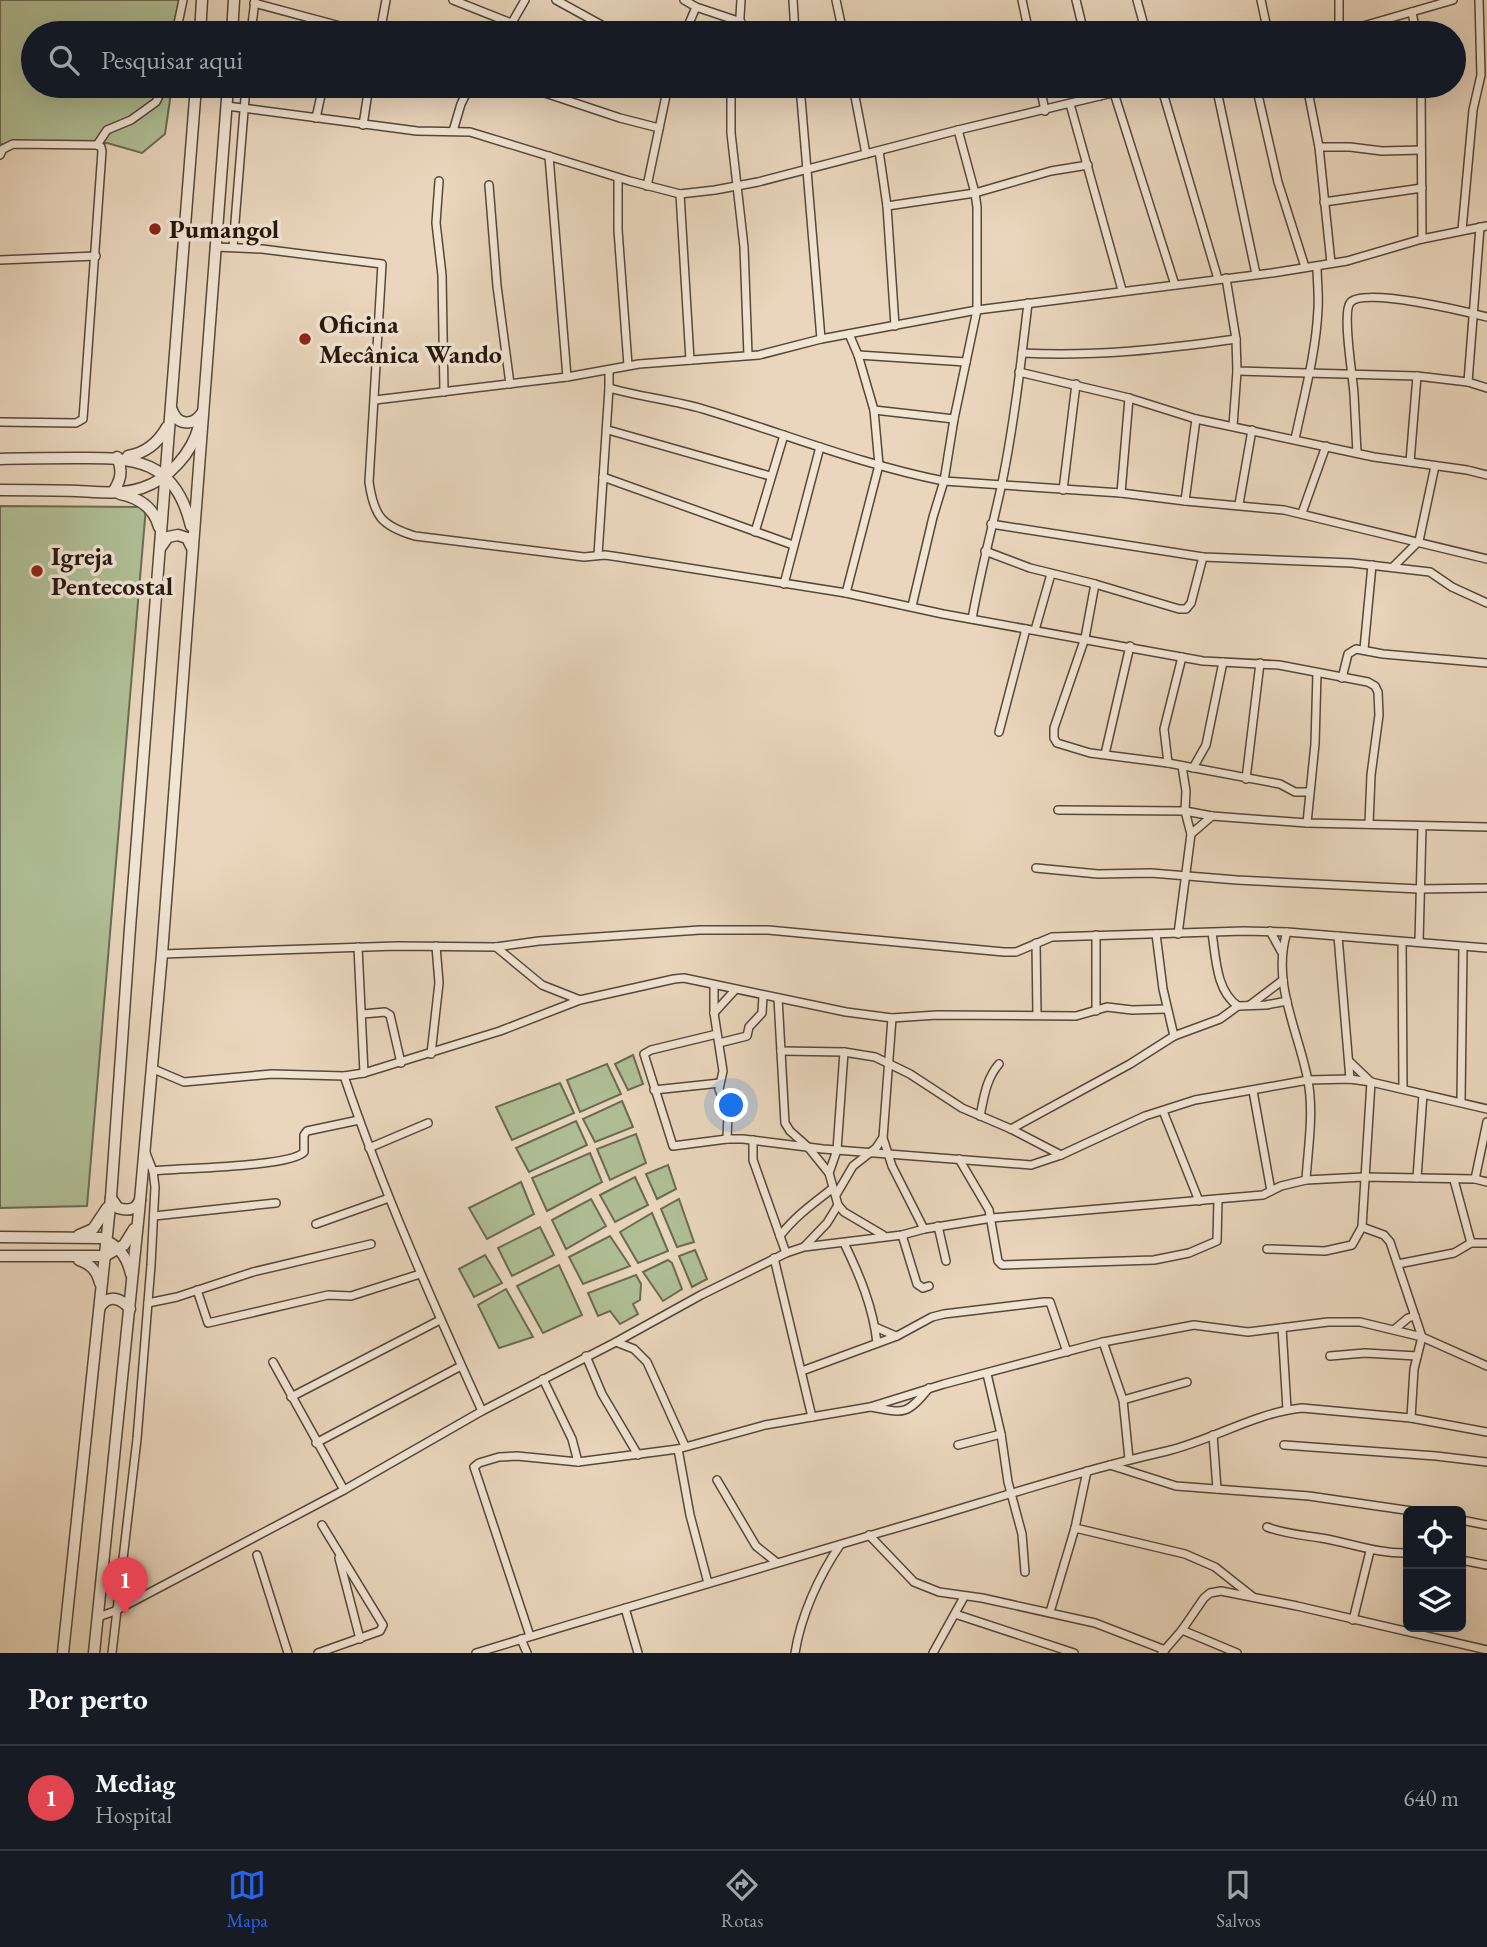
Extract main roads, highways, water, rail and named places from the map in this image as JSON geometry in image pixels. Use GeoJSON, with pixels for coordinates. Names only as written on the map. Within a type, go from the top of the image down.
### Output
{"type":"FeatureCollection","features":[{"type":"Feature","properties":{"kind":"place","name":"Pumangol"},"geometry":{"type":"Point","coordinates":[155,229]}},
{"type":"Feature","properties":{"kind":"place","name":"Oficina Mecânica Wando"},"geometry":{"type":"Point","coordinates":[305,339]}},
{"type":"Feature","properties":{"kind":"place","name":"Igreja Pentecostal"},"geometry":{"type":"Point","coordinates":[37,571]}},
{"type":"Feature","properties":{"kind":"place","name":"Mediag"},"geometry":{"type":"Point","coordinates":[125,1615]}}]}
